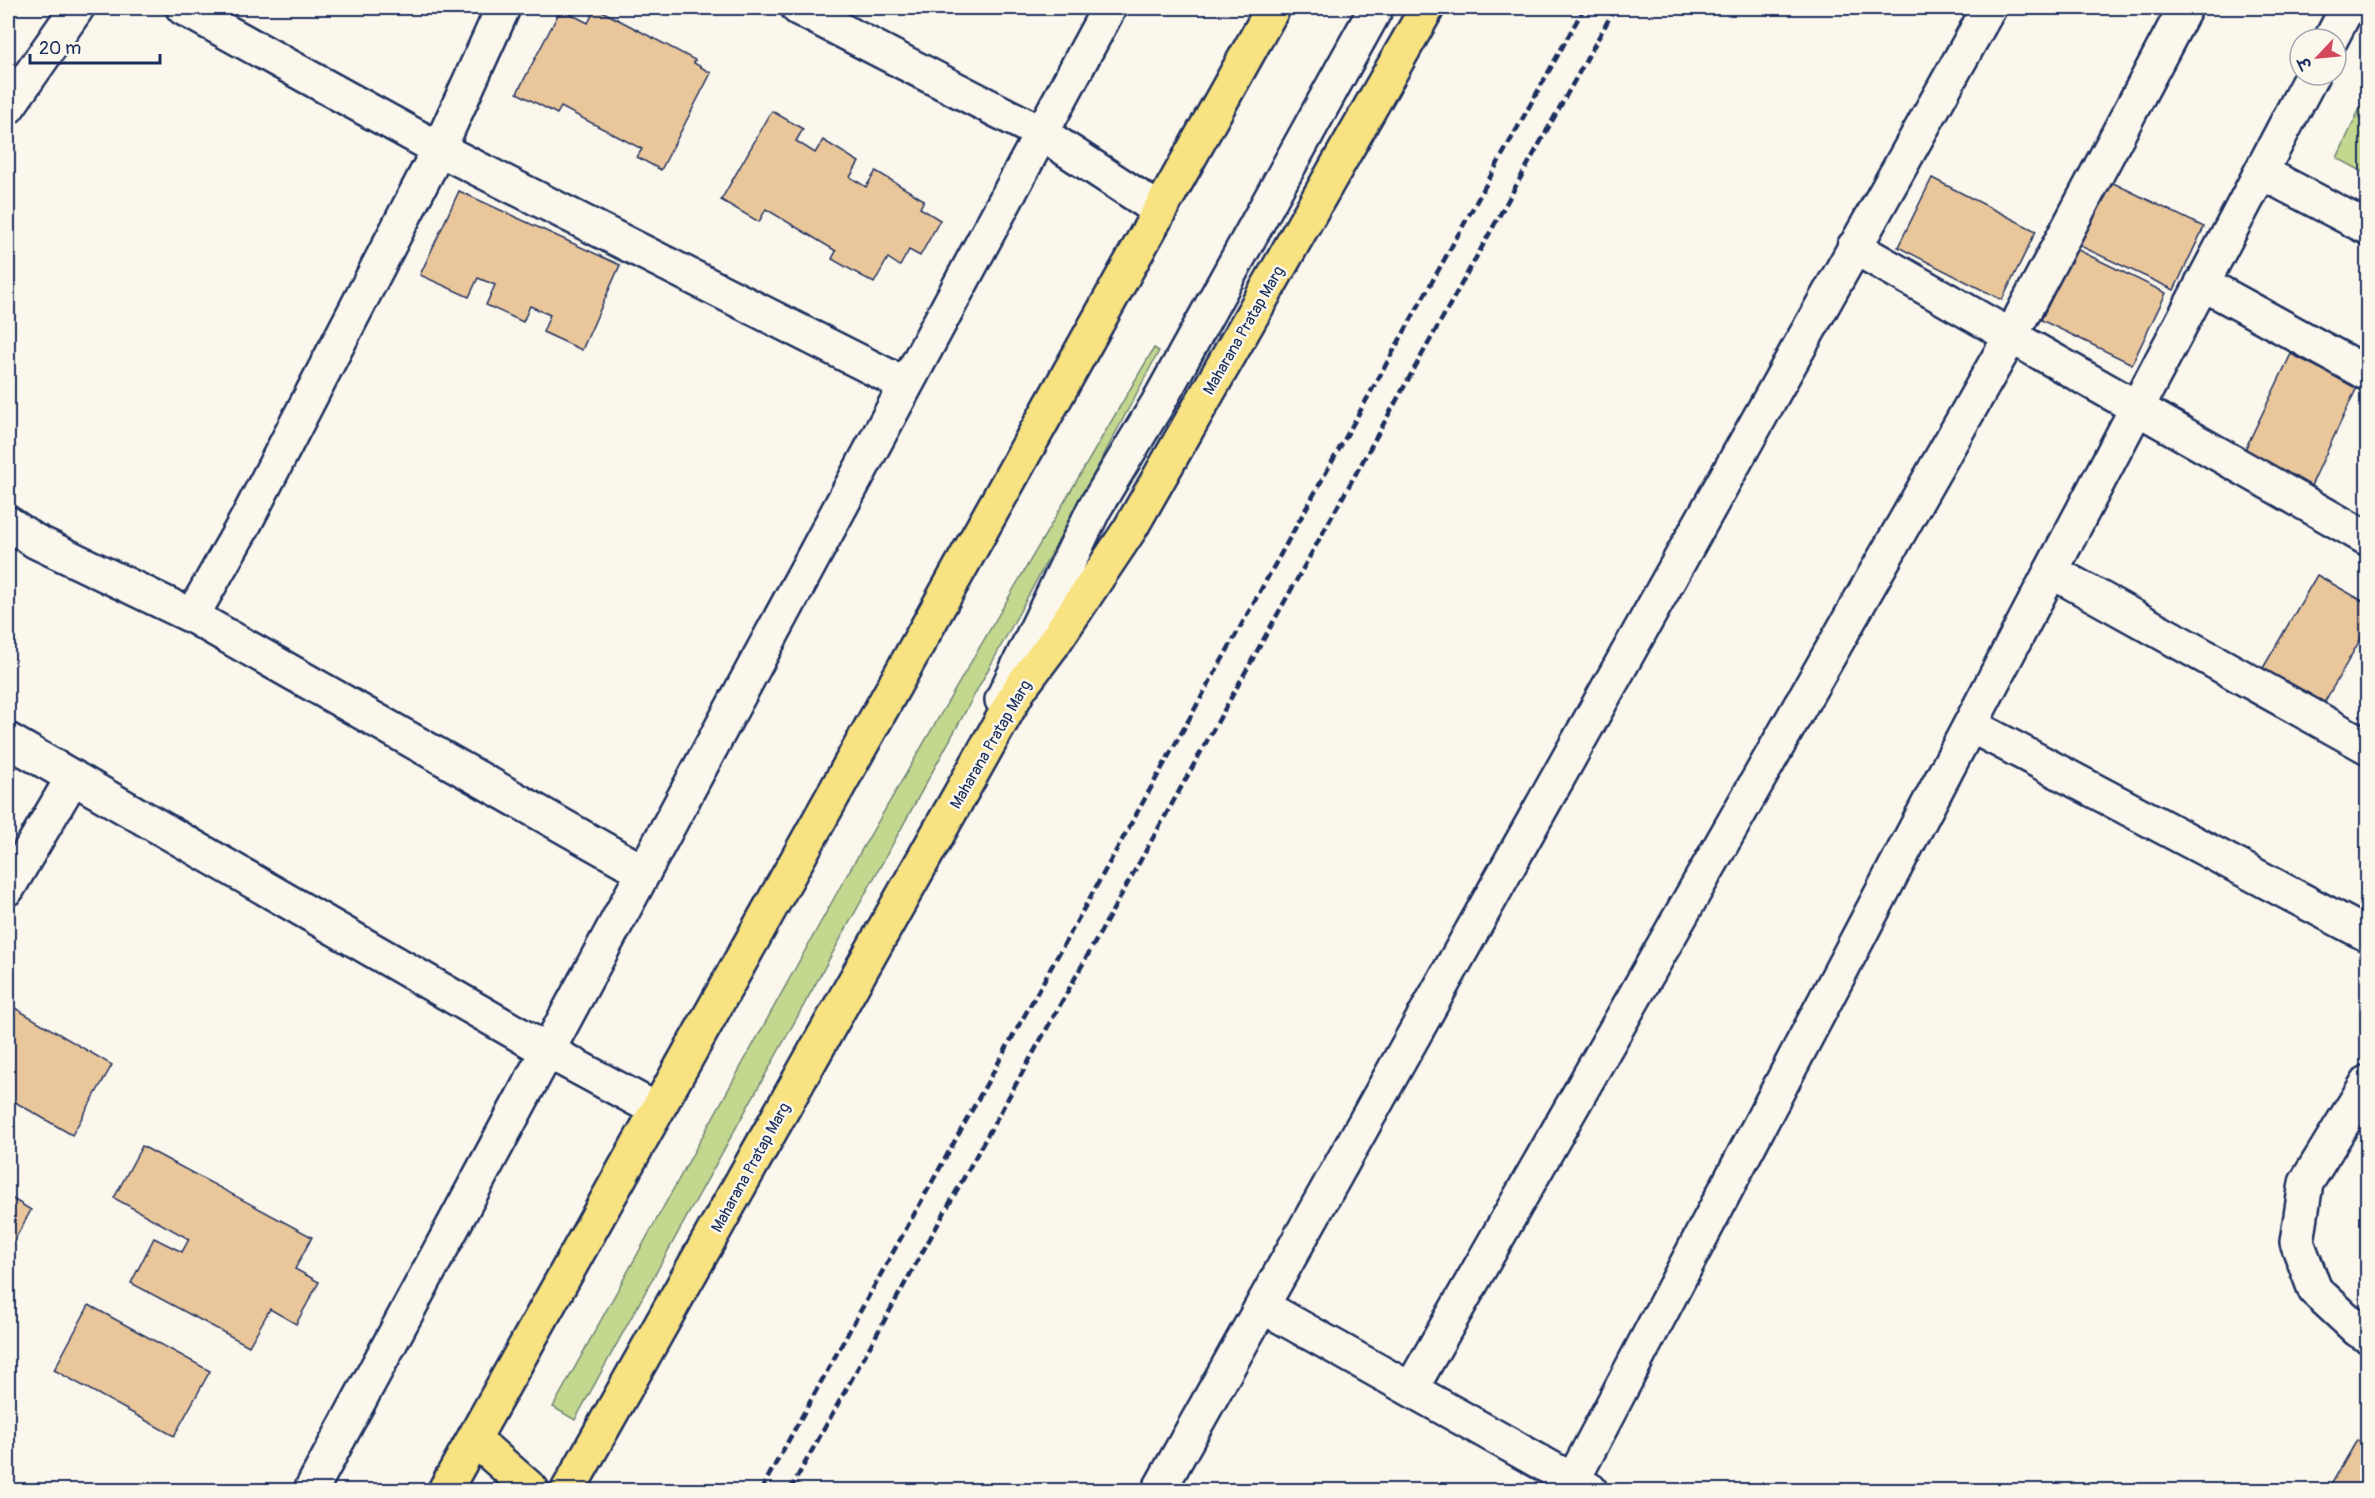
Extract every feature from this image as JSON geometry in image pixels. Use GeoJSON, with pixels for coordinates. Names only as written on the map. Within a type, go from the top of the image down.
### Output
{"type":"FeatureCollection","features":[{"type":"Feature","properties":{"kind":"main road"},"geometry":{"type":"LineString","coordinates":[[445,1491],[1273,8]]}},
{"type":"Feature","properties":{"kind":"main road","name":"Maharana Pratap Marg"},"geometry":{"type":"LineString","coordinates":[[568,1491],[1020,688],[1053,644],[1130,529],[1426,8]]}},
{"type":"Feature","properties":{"kind":"main road"},"geometry":{"type":"LineString","coordinates":[[474,1439],[532,1491]]}},
{"type":"Feature","properties":{"kind":"street"},"geometry":{"type":"LineString","coordinates":[[8,107],[76,8]]}},
{"type":"Feature","properties":{"kind":"street"},"geometry":{"type":"LineString","coordinates":[[183,8],[439,149],[906,385]]}},
{"type":"Feature","properties":{"kind":"street"},"geometry":{"type":"LineString","coordinates":[[192,616],[246,521],[439,149],[503,8]]}},
{"type":"Feature","properties":{"kind":"street"},"geometry":{"type":"LineString","coordinates":[[798,8],[1041,133],[1159,210]]}},
{"type":"Feature","properties":{"kind":"street"},"geometry":{"type":"LineString","coordinates":[[311,1491],[546,1050],[645,872],[1109,8]]}},
{"type":"Feature","properties":{"kind":"street"},"geometry":{"type":"LineString","coordinates":[[942,828],[1094,509],[1158,403],[1376,8]]}},
{"type":"Feature","properties":{"kind":"street"},"geometry":{"type":"LineString","coordinates":[[1159,1491],[1989,8]]}},
{"type":"Feature","properties":{"kind":"street"},"geometry":{"type":"LineString","coordinates":[[1411,1389],[2011,336],[2185,8]]}},
{"type":"Feature","properties":{"kind":"street"},"geometry":{"type":"LineString","coordinates":[[2337,27],[2347,8]]}},
{"type":"Feature","properties":{"kind":"street"},"geometry":{"type":"LineString","coordinates":[[1262,1306],[1582,1485],[1970,725],[2306,87]]}},
{"type":"Feature","properties":{"kind":"street"},"geometry":{"type":"LineString","coordinates":[[2261,172],[2367,228]]}},
{"type":"Feature","properties":{"kind":"street"},"geometry":{"type":"LineString","coordinates":[[1854,248],[2367,538]]}},
{"type":"Feature","properties":{"kind":"street"},"geometry":{"type":"LineString","coordinates":[[2202,283],[2367,374]]}},
{"type":"Feature","properties":{"kind":"street"},"geometry":{"type":"LineString","coordinates":[[8,523],[35,541],[192,616],[645,872]]}},
{"type":"Feature","properties":{"kind":"street"},"geometry":{"type":"LineString","coordinates":[[2051,571],[2367,747]]}},
{"type":"Feature","properties":{"kind":"street"},"geometry":{"type":"LineString","coordinates":[[1970,725],[2367,935]]}},
{"type":"Feature","properties":{"kind":"street"},"geometry":{"type":"LineString","coordinates":[[8,740],[546,1050],[657,1110]]}},
{"type":"Feature","properties":{"kind":"street"},"geometry":{"type":"LineString","coordinates":[[8,888],[73,777]]}},
{"type":"Feature","properties":{"kind":"street"},"geometry":{"type":"LineString","coordinates":[[2367,1082],[2306,1183],[2297,1242],[2315,1290],[2367,1336]]}},
{"type":"Feature","properties":{"kind":"green space"},"geometry":{"type":"Polygon","coordinates":[[[2367,93],[2367,174],[2337,158],[2367,93]]]}},
{"type":"Feature","properties":{"kind":"green space"},"geometry":{"type":"Polygon","coordinates":[[[1154,348],[1159,351],[1088,485],[575,1420],[553,1407],[844,880],[1154,348]]]}},
{"type":"Feature","properties":{"kind":"building"},"geometry":{"type":"Polygon","coordinates":[[[596,8],[695,60],[694,63],[711,73],[661,170],[637,157],[642,149],[561,107],[557,114],[517,93],[561,9],[588,23],[596,8]]]}},
{"type":"Feature","properties":{"kind":"building"},"geometry":{"type":"Polygon","coordinates":[[[772,111],[803,129],[796,141],[815,153],[823,140],[859,162],[850,177],[866,187],[876,171],[924,200],[920,208],[940,220],[920,256],[909,250],[900,266],[888,258],[874,283],[832,259],[836,251],[766,209],[759,222],[721,200],[772,111]]]}},
{"type":"Feature","properties":{"kind":"building"},"geometry":{"type":"Polygon","coordinates":[[[1932,178],[2036,231],[2002,300],[1898,247],[1932,178]]]}},
{"type":"Feature","properties":{"kind":"building"},"geometry":{"type":"Polygon","coordinates":[[[2105,179],[2204,227],[2174,290],[2074,243],[2105,179]]]}},
{"type":"Feature","properties":{"kind":"building"},"geometry":{"type":"Polygon","coordinates":[[[459,191],[620,265],[582,350],[543,332],[550,315],[530,306],[523,322],[486,305],[495,285],[478,278],[469,297],[420,275],[459,191]]]}},
{"type":"Feature","properties":{"kind":"building"},"geometry":{"type":"Polygon","coordinates":[[[2076,249],[2166,293],[2132,364],[2041,320],[2076,249]]]}},
{"type":"Feature","properties":{"kind":"building"},"geometry":{"type":"Polygon","coordinates":[[[2291,354],[2357,387],[2309,490],[2241,458],[2291,354]]]}},
{"type":"Feature","properties":{"kind":"building"},"geometry":{"type":"Polygon","coordinates":[[[2317,575],[2368,604],[2368,626],[2324,703],[2263,668],[2317,575]]]}},
{"type":"Feature","properties":{"kind":"building"},"geometry":{"type":"Polygon","coordinates":[[[8,1004],[112,1065],[72,1135],[8,1098],[8,1004]]]}},
{"type":"Feature","properties":{"kind":"building"},"geometry":{"type":"Polygon","coordinates":[[[142,1146],[312,1237],[295,1269],[319,1282],[296,1324],[270,1309],[249,1346],[131,1283],[154,1238],[182,1252],[189,1239],[114,1198],[142,1146]]]}},
{"type":"Feature","properties":{"kind":"building"},"geometry":{"type":"Polygon","coordinates":[[[8,1196],[31,1210],[8,1252],[8,1196]]]}},
{"type":"Feature","properties":{"kind":"building"},"geometry":{"type":"Polygon","coordinates":[[[89,1305],[210,1371],[174,1436],[54,1370],[89,1305]]]}},
{"type":"Feature","properties":{"kind":"building"},"geometry":{"type":"Polygon","coordinates":[[[2357,1440],[2368,1446],[2368,1490],[2328,1490],[2357,1440]]]}},
{"type":"Feature","properties":{"kind":"railway"},"geometry":{"type":"LineString","coordinates":[[761,1490],[1584,8]]}},
{"type":"Feature","properties":{"kind":"railway"},"geometry":{"type":"LineString","coordinates":[[790,1490],[1615,8]]}}]}
